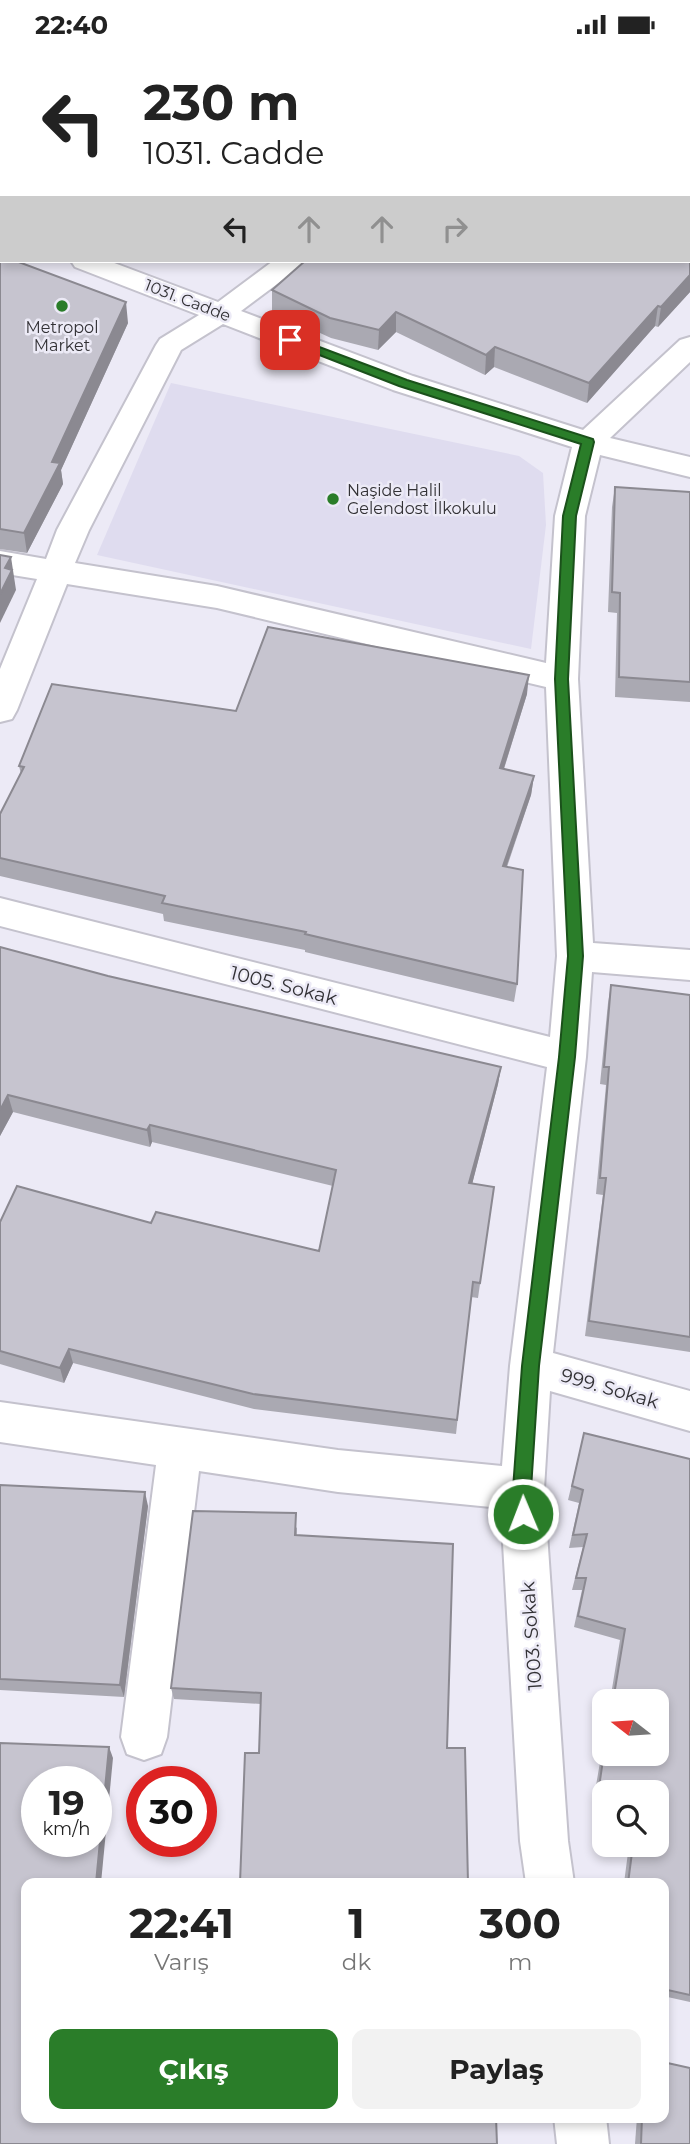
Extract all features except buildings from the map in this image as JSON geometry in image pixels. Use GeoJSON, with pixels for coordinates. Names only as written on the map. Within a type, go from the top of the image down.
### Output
{"type":"FeatureCollection","features":[{"type":"Feature","properties":{"kind":"street","name":"1031. Cadde"},"geometry":{"type":"LineString","coordinates":[[90,263],[403,383],[588,442],[690,467]]}},
{"type":"Feature","properties":{"kind":"street"},"geometry":{"type":"LineString","coordinates":[[0,709],[73,530],[170,345],[221,313],[287,263]]}},
{"type":"Feature","properties":{"kind":"street"},"geometry":{"type":"LineString","coordinates":[[588,442],[690,347]]}},
{"type":"Feature","properties":{"kind":"street","name":"1003. Sokak"},"geometry":{"type":"LineString","coordinates":[[549,1878],[543,1828],[522,1489],[531,1366],[567,1057],[575,956],[562,679],[570,516],[588,442]]}},
{"type":"Feature","properties":{"kind":"street"},"geometry":{"type":"LineString","coordinates":[[0,562],[217,597],[562,679]]}},
{"type":"Feature","properties":{"kind":"street","name":"1005. Sokak"},"geometry":{"type":"LineString","coordinates":[[0,912],[567,1057]]}},
{"type":"Feature","properties":{"kind":"street"},"geometry":{"type":"LineString","coordinates":[[575,956],[690,965]]}},
{"type":"Feature","properties":{"kind":"street","name":"999. Sokak"},"geometry":{"type":"LineString","coordinates":[[531,1366],[690,1411]]}},
{"type":"Feature","properties":{"kind":"street"},"geometry":{"type":"LineString","coordinates":[[0,1422],[338,1471],[522,1489]]}},
{"type":"Feature","properties":{"kind":"street"},"geometry":{"type":"LineString","coordinates":[[144,1737],[180,1447]]}},
{"type":"Feature","properties":{"kind":"street"},"geometry":{"type":"LineString","coordinates":[[581,2123],[583,2144]]}},
{"type":"Feature","properties":{"kind":"shaded area","name":"Naşide Halil Gelendost İlkokulu"},"geometry":{"type":"Polygon","coordinates":[[[171,383],[519,456],[543,473],[546,525],[531,649],[97,555],[171,383]]]}},
{"type":"Feature","properties":{"kind":"place","name":"Metropol Market"},"geometry":{"type":"Point","coordinates":[62,306]}},
{"type":"Feature","properties":{"kind":"place","name":"Naşide Halil Gelendost İlkokulu"},"geometry":{"type":"Point","coordinates":[333,499]}},
{"type":"Feature","properties":{"kind":"route"},"geometry":{"type":"LineString","coordinates":[[290,340],[403,383],[588,442],[570,516],[562,679],[575,956],[567,1057],[531,1366],[522,1489],[523,1514]]}}]}
